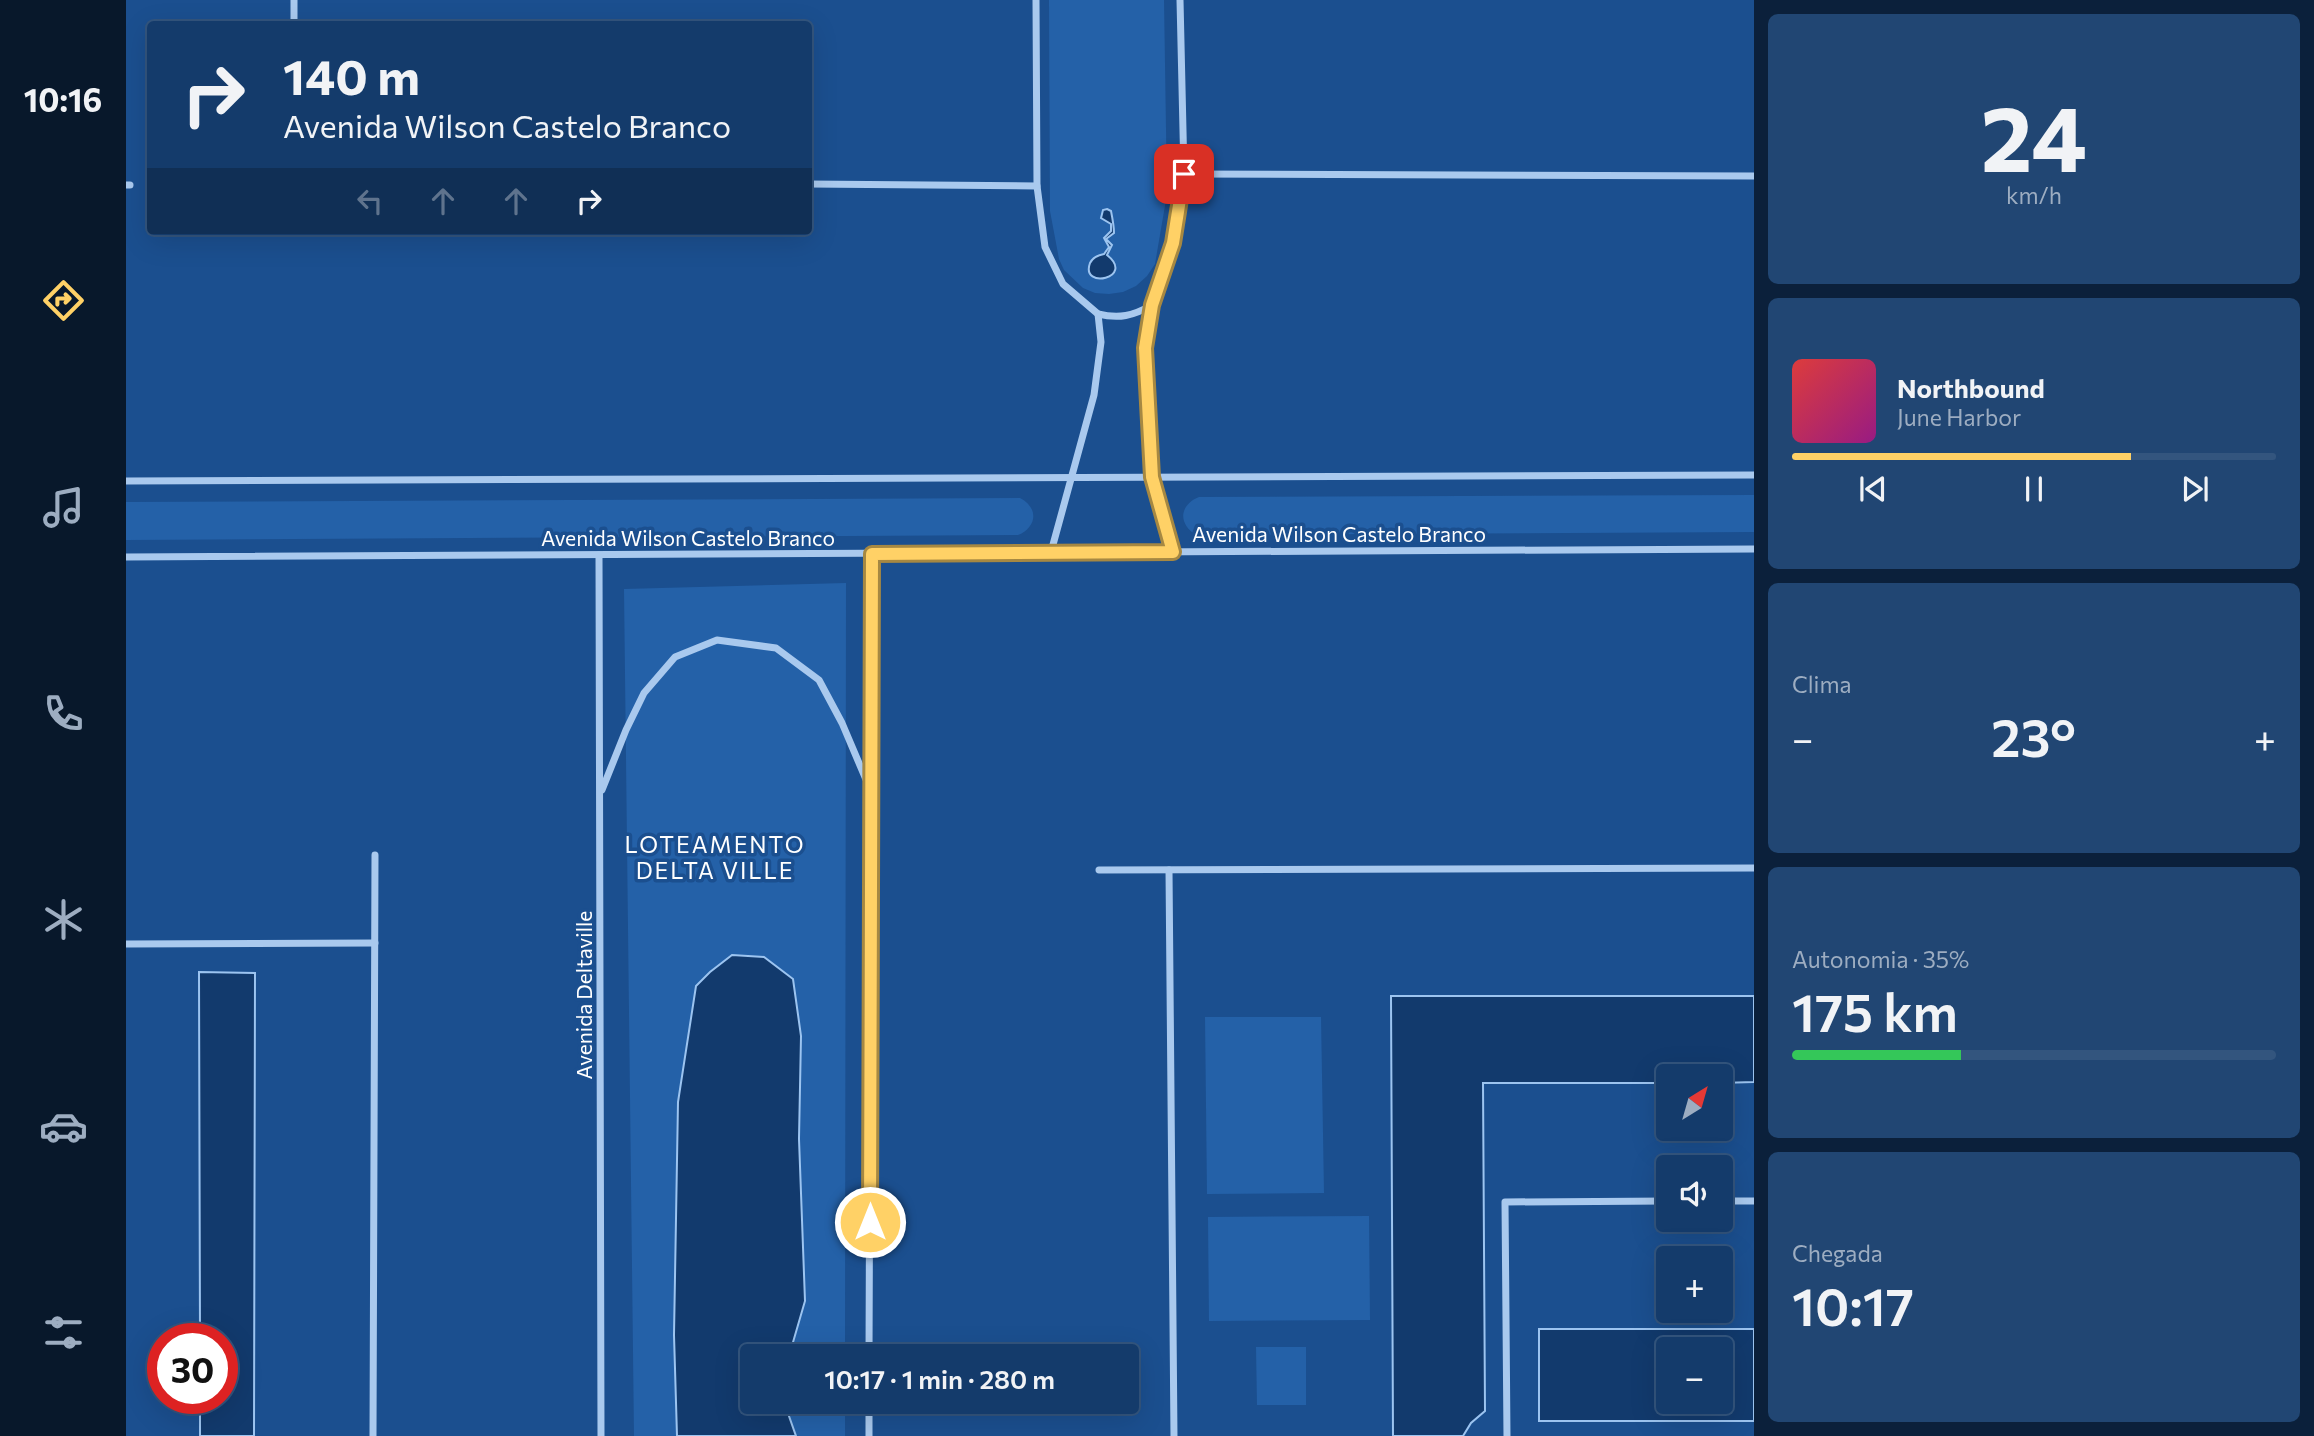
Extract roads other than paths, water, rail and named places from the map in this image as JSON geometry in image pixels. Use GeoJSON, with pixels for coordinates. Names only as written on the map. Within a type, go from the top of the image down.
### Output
{"type":"FeatureCollection","features":[{"type":"Feature","properties":{"kind":"street"},"geometry":{"type":"LineString","coordinates":[[294,0],[294,21]]}},
{"type":"Feature","properties":{"kind":"street"},"geometry":{"type":"LineString","coordinates":[[1036,0],[1037,186],[1045,247],[1063,284],[1098,314],[1126,317],[1152,305]]}},
{"type":"Feature","properties":{"kind":"street"},"geometry":{"type":"LineString","coordinates":[[1173,552],[1152,477],[1145,348],[1152,305],[1173,243],[1184,174],[1180,0]]}},
{"type":"Feature","properties":{"kind":"street"},"geometry":{"type":"LineString","coordinates":[[1184,174],[1754,176]]}},
{"type":"Feature","properties":{"kind":"street"},"geometry":{"type":"LineString","coordinates":[[812,184],[1037,186]]}},
{"type":"Feature","properties":{"kind":"street"},"geometry":{"type":"LineString","coordinates":[[1051,552],[1094,395],[1101,342],[1098,314]]}},
{"type":"Feature","properties":{"kind":"street"},"geometry":{"type":"LineString","coordinates":[[126,481],[1754,475]]}},
{"type":"Feature","properties":{"kind":"street","name":"Avenida Wilson Castelo Branco"},"geometry":{"type":"LineString","coordinates":[[126,557],[1754,549]]}},
{"type":"Feature","properties":{"kind":"street"},"geometry":{"type":"LineString","coordinates":[[869,1344],[872,554]]}},
{"type":"Feature","properties":{"kind":"street","name":"Avenida Deltaville"},"geometry":{"type":"LineString","coordinates":[[599,555],[601,1436]]}},
{"type":"Feature","properties":{"kind":"street"},"geometry":{"type":"LineString","coordinates":[[600,796],[644,693],[675,657],[717,640],[776,648],[819,680],[842,723],[871,793]]}},
{"type":"Feature","properties":{"kind":"street"},"geometry":{"type":"LineString","coordinates":[[373,1436],[375,855]]}},
{"type":"Feature","properties":{"kind":"street"},"geometry":{"type":"LineString","coordinates":[[1099,870],[1754,868]]}},
{"type":"Feature","properties":{"kind":"street"},"geometry":{"type":"LineString","coordinates":[[1169,870],[1174,1436]]}},
{"type":"Feature","properties":{"kind":"street"},"geometry":{"type":"LineString","coordinates":[[126,944],[375,943]]}},
{"type":"Feature","properties":{"kind":"street"},"geometry":{"type":"LineString","coordinates":[[1507,1436],[1505,1202],[1656,1201]]}},
{"type":"Feature","properties":{"kind":"street"},"geometry":{"type":"LineString","coordinates":[[1733,1201],[1754,1201]]}},
{"type":"Feature","properties":{"kind":"street"},"geometry":{"type":"LineString","coordinates":[[869,1414],[869,1436]]}},
{"type":"Feature","properties":{"kind":"district","name":"LOTEAMENTO DELTA VILLE"},"geometry":{"type":"Point","coordinates":[715,857]}}]}
